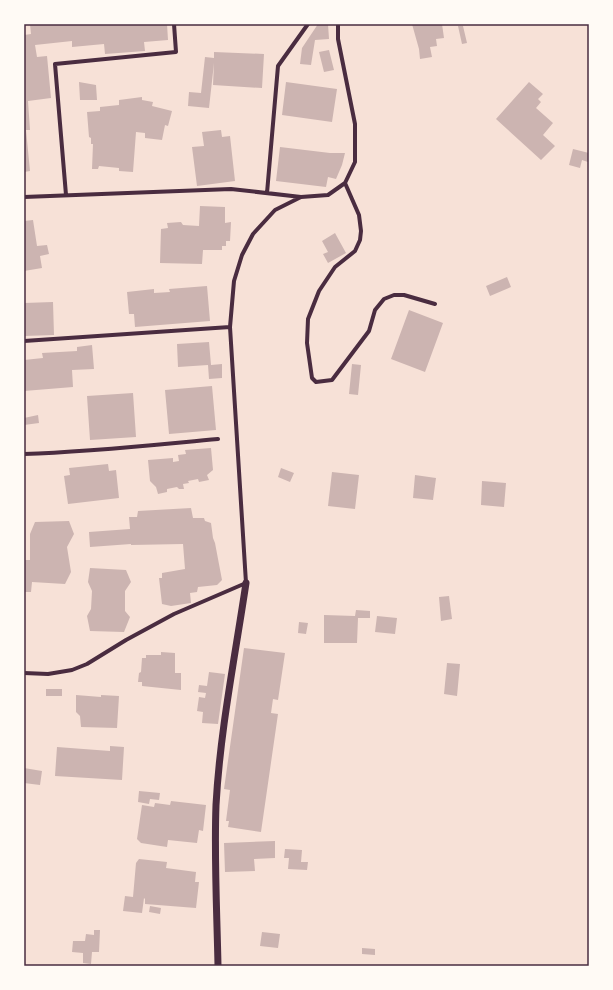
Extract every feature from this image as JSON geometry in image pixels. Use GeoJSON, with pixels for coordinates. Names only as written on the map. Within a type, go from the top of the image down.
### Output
{"type":"FeatureCollection","features":[{"type":"Feature","properties":{"kind":"street"},"geometry":{"type":"LineString","coordinates":[[66,196],[55,64],[176,52],[174,24]]}},
{"type":"Feature","properties":{"kind":"street"},"geometry":{"type":"LineString","coordinates":[[267,193],[278,66],[308,24]]}},
{"type":"Feature","properties":{"kind":"street"},"geometry":{"type":"LineString","coordinates":[[24,197],[231,189],[301,197],[328,195],[345,183],[356,162],[355,124],[338,39],[338,24]]}},
{"type":"Feature","properties":{"kind":"street"},"geometry":{"type":"LineString","coordinates":[[345,183],[359,215],[361,232],[360,240],[355,251],[334,267],[319,291],[308,319],[307,343],[312,378],[316,382],[332,380],[369,331],[375,310],[384,299],[404,295],[435,304]]}},
{"type":"Feature","properties":{"kind":"street"},"geometry":{"type":"LineString","coordinates":[[218,966],[215,846],[216,805],[222,739],[246,583],[230,327],[234,281],[242,255],[252,234],[275,210],[301,197]]}},
{"type":"Feature","properties":{"kind":"street"},"geometry":{"type":"LineString","coordinates":[[24,341],[230,327]]}},
{"type":"Feature","properties":{"kind":"street"},"geometry":{"type":"LineString","coordinates":[[24,454],[157,445],[218,439]]}},
{"type":"Feature","properties":{"kind":"street"},"geometry":{"type":"LineString","coordinates":[[24,673],[48,674],[72,670],[87,664],[126,640],[174,614],[246,583]]}},
{"type":"Feature","properties":{"kind":"building"},"geometry":{"type":"Polygon","coordinates":[[[30,24],[167,24],[168,40],[144,42],[145,51],[105,54],[104,44],[72,47],[72,41],[35,45],[37,57],[47,56],[51,98],[28,101],[30,130],[26,130],[30,171],[24,172],[24,35],[31,34],[30,24]]]}},
{"type":"Feature","properties":{"kind":"building"},"geometry":{"type":"Polygon","coordinates":[[[318,24],[328,24],[329,39],[315,40],[311,65],[300,64],[302,48],[318,24]]]}},
{"type":"Feature","properties":{"kind":"building"},"geometry":{"type":"Polygon","coordinates":[[[412,24],[442,24],[444,38],[436,39],[437,46],[430,47],[432,57],[420,59],[419,49],[412,24]]]}},
{"type":"Feature","properties":{"kind":"building"},"geometry":{"type":"Polygon","coordinates":[[[458,26],[463,26],[467,43],[462,44],[458,26]]]}},
{"type":"Feature","properties":{"kind":"building"},"geometry":{"type":"Polygon","coordinates":[[[329,50],[334,70],[324,72],[319,52],[329,50]]]}},
{"type":"Feature","properties":{"kind":"building"},"geometry":{"type":"Polygon","coordinates":[[[214,52],[264,54],[262,88],[213,85],[214,63],[209,108],[188,106],[189,92],[201,93],[205,57],[214,58],[214,52]]]}},
{"type":"Feature","properties":{"kind":"building"},"geometry":{"type":"Polygon","coordinates":[[[79,82],[96,85],[97,100],[80,100],[79,82]]]}},
{"type":"Feature","properties":{"kind":"building"},"geometry":{"type":"Polygon","coordinates":[[[286,82],[337,89],[332,122],[282,115],[286,82]]]}},
{"type":"Feature","properties":{"kind":"building"},"geometry":{"type":"Polygon","coordinates":[[[529,82],[543,94],[538,99],[541,102],[536,108],[553,123],[543,135],[555,146],[541,160],[496,119],[529,82]]]}},
{"type":"Feature","properties":{"kind":"building"},"geometry":{"type":"Polygon","coordinates":[[[142,97],[142,100],[153,102],[152,106],[172,111],[168,126],[165,125],[162,140],[145,138],[145,133],[136,132],[133,172],[119,171],[119,168],[99,166],[98,169],[92,169],[93,144],[91,144],[91,138],[89,137],[87,112],[100,111],[100,107],[119,105],[119,100],[142,97]]]}},
{"type":"Feature","properties":{"kind":"building"},"geometry":{"type":"Polygon","coordinates":[[[221,130],[222,137],[230,136],[235,181],[197,186],[192,147],[204,146],[202,132],[221,130]]]}},
{"type":"Feature","properties":{"kind":"building"},"geometry":{"type":"Polygon","coordinates":[[[280,147],[330,153],[345,153],[336,179],[328,177],[326,187],[276,181],[280,147]]]}},
{"type":"Feature","properties":{"kind":"building"},"geometry":{"type":"Polygon","coordinates":[[[573,149],[589,153],[588,162],[582,160],[580,168],[569,165],[573,149]]]}},
{"type":"Feature","properties":{"kind":"building"},"geometry":{"type":"Polygon","coordinates":[[[200,206],[225,207],[225,223],[231,222],[230,241],[226,241],[226,246],[222,246],[222,250],[203,250],[202,264],[160,263],[161,229],[168,228],[167,223],[181,222],[183,225],[199,226],[200,206]]]}},
{"type":"Feature","properties":{"kind":"building"},"geometry":{"type":"Polygon","coordinates":[[[33,220],[37,246],[47,245],[49,254],[40,256],[42,268],[24,271],[24,221],[33,220]]]}},
{"type":"Feature","properties":{"kind":"building"},"geometry":{"type":"Polygon","coordinates":[[[335,233],[346,253],[328,263],[323,254],[328,252],[322,241],[335,233]]]}},
{"type":"Feature","properties":{"kind":"building"},"geometry":{"type":"Polygon","coordinates":[[[507,277],[511,287],[490,296],[486,286],[507,277]]]}},
{"type":"Feature","properties":{"kind":"building"},"geometry":{"type":"Polygon","coordinates":[[[207,286],[210,321],[135,327],[134,314],[129,314],[127,292],[154,289],[154,293],[170,292],[169,289],[207,286]]]}},
{"type":"Feature","properties":{"kind":"building"},"geometry":{"type":"Polygon","coordinates":[[[53,302],[54,335],[24,336],[24,303],[53,302]]]}},
{"type":"Feature","properties":{"kind":"building"},"geometry":{"type":"Polygon","coordinates":[[[409,310],[443,323],[425,372],[391,359],[409,310]]]}},
{"type":"Feature","properties":{"kind":"building"},"geometry":{"type":"Polygon","coordinates":[[[209,342],[211,365],[222,364],[222,378],[209,379],[208,365],[178,367],[177,344],[209,342]]]}},
{"type":"Feature","properties":{"kind":"building"},"geometry":{"type":"Polygon","coordinates":[[[92,345],[94,369],[72,370],[73,387],[24,391],[24,360],[43,358],[42,353],[77,351],[77,347],[92,345]]]}},
{"type":"Feature","properties":{"kind":"building"},"geometry":{"type":"Polygon","coordinates":[[[352,364],[361,365],[358,395],[349,394],[352,364]]]}},
{"type":"Feature","properties":{"kind":"building"},"geometry":{"type":"Polygon","coordinates":[[[212,386],[216,430],[169,434],[165,390],[212,386]]]}},
{"type":"Feature","properties":{"kind":"building"},"geometry":{"type":"Polygon","coordinates":[[[133,393],[136,437],[90,440],[87,396],[133,393]]]}},
{"type":"Feature","properties":{"kind":"building"},"geometry":{"type":"Polygon","coordinates":[[[38,415],[39,423],[24,425],[24,418],[38,415]]]}},
{"type":"Feature","properties":{"kind":"building"},"geometry":{"type":"Polygon","coordinates":[[[211,448],[213,470],[207,475],[209,480],[199,482],[198,479],[188,481],[189,483],[183,484],[184,489],[179,489],[177,487],[167,489],[167,492],[158,494],[156,487],[150,481],[148,460],[173,458],[173,462],[179,461],[178,455],[186,454],[185,450],[211,448]]]}},
{"type":"Feature","properties":{"kind":"building"},"geometry":{"type":"Polygon","coordinates":[[[108,464],[109,471],[116,470],[119,498],[68,504],[64,476],[70,475],[69,468],[108,464]]]}},
{"type":"Feature","properties":{"kind":"building"},"geometry":{"type":"Polygon","coordinates":[[[281,468],[294,473],[290,482],[278,477],[281,468]]]}},
{"type":"Feature","properties":{"kind":"building"},"geometry":{"type":"Polygon","coordinates":[[[332,472],[359,475],[355,509],[328,506],[332,472]]]}},
{"type":"Feature","properties":{"kind":"building"},"geometry":{"type":"Polygon","coordinates":[[[415,475],[436,478],[433,500],[413,498],[415,475]]]}},
{"type":"Feature","properties":{"kind":"building"},"geometry":{"type":"Polygon","coordinates":[[[482,481],[506,483],[504,507],[481,505],[482,481]]]}},
{"type":"Feature","properties":{"kind":"building"},"geometry":{"type":"Polygon","coordinates":[[[191,508],[193,518],[204,518],[205,521],[211,523],[222,580],[217,585],[198,587],[197,592],[190,593],[191,603],[171,606],[162,604],[159,578],[162,578],[162,573],[185,569],[183,544],[131,544],[90,547],[89,532],[130,529],[129,517],[137,517],[138,511],[191,508]]]}},
{"type":"Feature","properties":{"kind":"building"},"geometry":{"type":"Polygon","coordinates":[[[69,521],[74,534],[67,547],[71,572],[65,584],[32,582],[31,592],[24,592],[24,560],[30,560],[30,534],[35,522],[69,521]]]}},
{"type":"Feature","properties":{"kind":"building"},"geometry":{"type":"Polygon","coordinates":[[[90,568],[126,570],[131,582],[125,591],[125,611],[130,617],[124,632],[90,631],[87,616],[91,609],[92,591],[88,582],[90,568]]]}},
{"type":"Feature","properties":{"kind":"building"},"geometry":{"type":"Polygon","coordinates":[[[449,596],[452,619],[441,621],[439,597],[449,596]]]}},
{"type":"Feature","properties":{"kind":"building"},"geometry":{"type":"Polygon","coordinates":[[[356,610],[370,611],[370,618],[358,618],[357,643],[324,643],[324,615],[355,616],[356,610]]]}},
{"type":"Feature","properties":{"kind":"building"},"geometry":{"type":"Polygon","coordinates":[[[377,616],[397,618],[395,634],[375,632],[377,616]]]}},
{"type":"Feature","properties":{"kind":"building"},"geometry":{"type":"Polygon","coordinates":[[[299,622],[308,623],[306,634],[298,633],[299,622]]]}},
{"type":"Feature","properties":{"kind":"building"},"geometry":{"type":"Polygon","coordinates":[[[244,648],[285,653],[278,700],[273,699],[271,713],[278,714],[261,832],[228,827],[229,821],[226,821],[230,790],[224,789],[244,648]]]}},
{"type":"Feature","properties":{"kind":"building"},"geometry":{"type":"Polygon","coordinates":[[[161,652],[175,653],[175,673],[181,673],[181,690],[142,686],[142,682],[138,682],[139,673],[141,672],[142,658],[146,658],[146,655],[161,655],[161,652]]]}},
{"type":"Feature","properties":{"kind":"building"},"geometry":{"type":"Polygon","coordinates":[[[447,663],[460,664],[457,696],[444,694],[447,663]]]}},
{"type":"Feature","properties":{"kind":"building"},"geometry":{"type":"Polygon","coordinates":[[[209,672],[225,674],[218,724],[202,723],[203,712],[197,711],[199,697],[205,698],[206,693],[198,692],[199,685],[207,686],[209,672]]]}},
{"type":"Feature","properties":{"kind":"building"},"geometry":{"type":"Polygon","coordinates":[[[46,689],[62,689],[62,696],[46,696],[46,689]]]}},
{"type":"Feature","properties":{"kind":"building"},"geometry":{"type":"Polygon","coordinates":[[[76,695],[101,697],[101,695],[119,696],[117,728],[81,727],[80,716],[76,712],[76,695]]]}},
{"type":"Feature","properties":{"kind":"building"},"geometry":{"type":"Polygon","coordinates":[[[110,746],[124,747],[122,780],[55,776],[57,747],[110,751],[110,746]]]}},
{"type":"Feature","properties":{"kind":"building"},"geometry":{"type":"Polygon","coordinates":[[[24,768],[42,771],[40,785],[24,783],[24,768]]]}},
{"type":"Feature","properties":{"kind":"building"},"geometry":{"type":"Polygon","coordinates":[[[139,791],[160,793],[159,800],[150,799],[149,804],[138,802],[139,791]]]}},
{"type":"Feature","properties":{"kind":"building"},"geometry":{"type":"Polygon","coordinates":[[[171,801],[206,805],[203,831],[199,830],[197,843],[168,840],[167,847],[141,843],[137,839],[142,805],[154,807],[155,803],[170,805],[171,801]]]}},
{"type":"Feature","properties":{"kind":"building"},"geometry":{"type":"Polygon","coordinates":[[[275,841],[275,858],[254,859],[255,871],[225,872],[224,843],[275,841]]]}},
{"type":"Feature","properties":{"kind":"building"},"geometry":{"type":"Polygon","coordinates":[[[285,849],[302,850],[301,862],[308,862],[307,870],[288,869],[289,858],[284,858],[285,849]]]}},
{"type":"Feature","properties":{"kind":"building"},"geometry":{"type":"Polygon","coordinates":[[[139,859],[167,862],[166,868],[196,872],[195,882],[199,882],[196,908],[145,904],[144,898],[142,913],[123,911],[125,896],[133,897],[136,863],[139,859]]]}},
{"type":"Feature","properties":{"kind":"building"},"geometry":{"type":"Polygon","coordinates":[[[150,906],[161,908],[160,914],[149,912],[150,906]]]}},
{"type":"Feature","properties":{"kind":"building"},"geometry":{"type":"Polygon","coordinates":[[[94,930],[100,930],[99,952],[92,952],[91,964],[83,963],[83,953],[72,952],[73,941],[85,941],[86,934],[94,935],[94,930]]]}},
{"type":"Feature","properties":{"kind":"building"},"geometry":{"type":"Polygon","coordinates":[[[262,932],[280,934],[278,948],[260,946],[262,932]]]}},
{"type":"Feature","properties":{"kind":"building"},"geometry":{"type":"Polygon","coordinates":[[[362,948],[375,949],[375,955],[362,954],[362,948]]]}}]}
